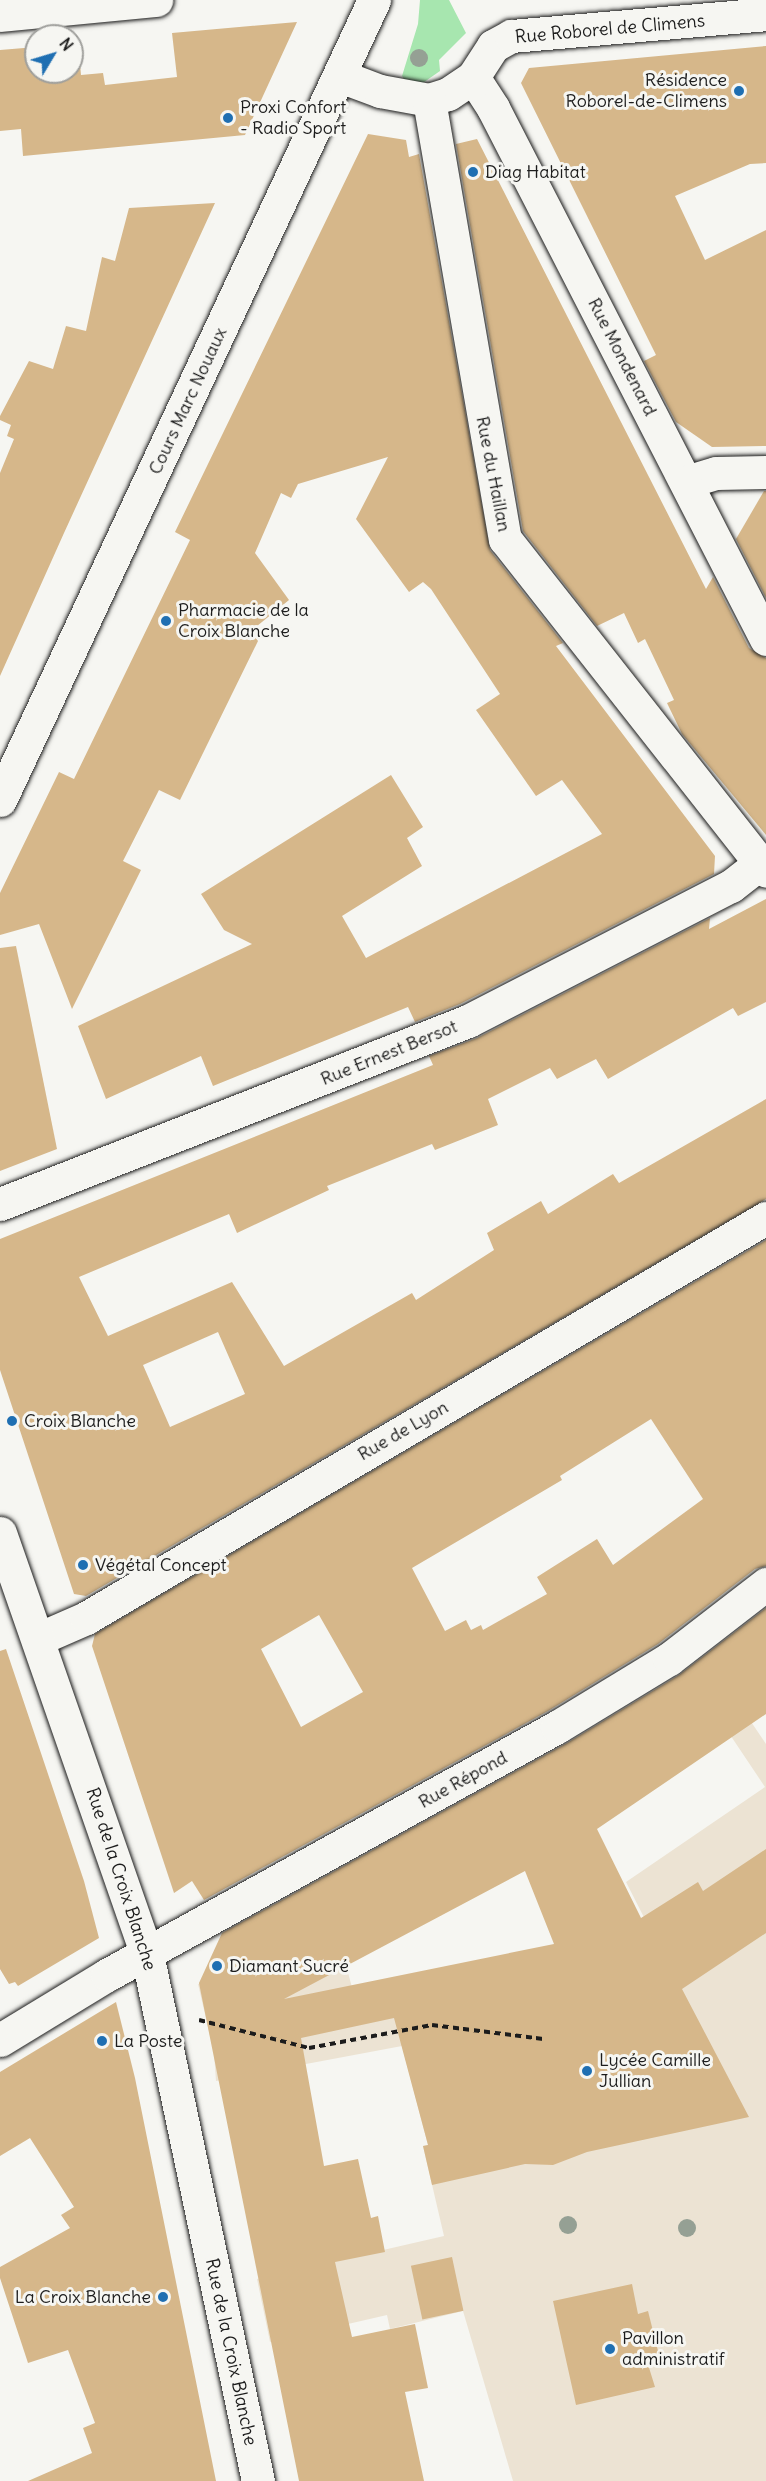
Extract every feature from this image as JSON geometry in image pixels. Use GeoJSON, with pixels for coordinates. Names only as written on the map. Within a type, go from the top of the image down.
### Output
{"type":"FeatureCollection","features":[{"type":"Feature","properties":{"kind":"street"},"geometry":{"type":"LineString","coordinates":[[0,15],[156,0]]}},
{"type":"Feature","properties":{"kind":"street","name":"Cours Marc Nouaux"},"geometry":{"type":"LineString","coordinates":[[0,800],[374,0]]}},
{"type":"Feature","properties":{"kind":"street","name":"Rue Roborel de Climens"},"geometry":{"type":"LineString","coordinates":[[473,77],[493,46],[511,36],[766,14]]}},
{"type":"Feature","properties":{"kind":"street"},"geometry":{"type":"LineString","coordinates":[[340,76],[380,91],[429,100],[448,94],[473,77]]}},
{"type":"Feature","properties":{"kind":"street","name":"Rue Mondenard"},"geometry":{"type":"LineString","coordinates":[[473,77],[493,108],[766,639]]}},
{"type":"Feature","properties":{"kind":"street","name":"Rue du Haillan"},"geometry":{"type":"LineString","coordinates":[[429,100],[505,539],[763,867]]}},
{"type":"Feature","properties":{"kind":"street"},"geometry":{"type":"LineString","coordinates":[[686,482],[716,473],[766,472]]}},
{"type":"Feature","properties":{"kind":"street","name":"Rue Ernest Bersot"},"geometry":{"type":"LineString","coordinates":[[0,1204],[468,1021],[731,886],[763,867]]}},
{"type":"Feature","properties":{"kind":"street","name":"Rue de Lyon"},"geometry":{"type":"LineString","coordinates":[[38,1638],[86,1618],[766,1218]]}},
{"type":"Feature","properties":{"kind":"street","name":"Rue de la Croix Blanche"},"geometry":{"type":"LineString","coordinates":[[0,1533],[147,1954],[161,2010],[258,2481]]}},
{"type":"Feature","properties":{"kind":"street","name":"Rue Répond"},"geometry":{"type":"LineString","coordinates":[[0,2040],[147,1954],[557,1727],[669,1659],[766,1584]]}},
{"type":"Feature","properties":{"kind":"path"},"geometry":{"type":"LineString","coordinates":[[161,2010],[309,2048],[432,2025],[543,2039]]}},
{"type":"Feature","properties":{"kind":"shaded area","name":"Lycée Camille Jullian"},"geometry":{"type":"Polygon","coordinates":[[[710,1661],[766,1744],[766,2481],[513,2481],[463,2311],[390,2329],[387,2315],[270,2342],[257,2279],[444,2236],[423,2146],[428,2145],[402,2046],[216,2081],[214,2053],[198,1984],[273,2000],[288,1958],[347,1969],[362,2024],[654,1937],[626,1882],[765,1787],[690,1675],[710,1661]]]}},
{"type":"Feature","properties":{"kind":"green space"},"geometry":{"type":"Polygon","coordinates":[[[420,0],[449,0],[466,33],[439,60],[440,71],[417,87],[408,85],[402,76],[418,24],[420,0]]]}},
{"type":"Feature","properties":{"kind":"building"},"geometry":{"type":"Polygon","coordinates":[[[297,22],[245,135],[23,156],[21,129],[0,131],[0,50],[24,48],[24,84],[84,84],[84,75],[103,73],[105,85],[177,77],[172,33],[297,22]]]}},
{"type":"Feature","properties":{"kind":"building"},"geometry":{"type":"Polygon","coordinates":[[[766,46],[766,163],[750,164],[675,196],[705,260],[766,230],[766,446],[712,447],[676,422],[644,361],[656,355],[521,83],[529,68],[766,46]]]}},
{"type":"Feature","properties":{"kind":"building"},"geometry":{"type":"Polygon","coordinates":[[[368,134],[406,140],[409,157],[419,154],[490,550],[563,643],[556,646],[715,856],[714,874],[460,1004],[415,1022],[408,1007],[213,1086],[201,1056],[106,1099],[78,1026],[252,944],[224,930],[201,894],[391,775],[423,827],[407,838],[422,866],[342,916],[366,958],[602,834],[562,780],[536,796],[476,710],[500,694],[431,589],[423,582],[409,592],[356,519],[388,457],[298,484],[291,498],[281,493],[255,553],[289,600],[251,631],[258,641],[180,800],[159,790],[123,861],[141,870],[72,1009],[39,924],[0,935],[0,893],[59,772],[74,779],[190,540],[175,532],[368,134]]]}},
{"type":"Feature","properties":{"kind":"building"},"geometry":{"type":"Polygon","coordinates":[[[477,139],[706,589],[713,577],[749,648],[766,658],[766,835],[682,734],[667,703],[674,700],[645,639],[638,643],[624,613],[597,626],[523,531],[456,144],[477,139]]]}},
{"type":"Feature","properties":{"kind":"building"},"geometry":{"type":"Polygon","coordinates":[[[215,203],[0,676],[0,473],[14,439],[7,436],[11,425],[0,420],[0,416],[29,361],[53,369],[66,326],[86,331],[102,257],[115,261],[129,208],[215,203]]]}},
{"type":"Feature","properties":{"kind":"building"},"geometry":{"type":"Polygon","coordinates":[[[766,491],[766,598],[736,539],[766,491]]]}},
{"type":"Feature","properties":{"kind":"building"},"geometry":{"type":"Polygon","coordinates":[[[766,899],[766,1002],[738,1016],[733,1008],[608,1079],[596,1059],[557,1079],[550,1068],[488,1099],[498,1125],[435,1150],[432,1144],[327,1186],[329,1190],[237,1233],[229,1214],[79,1277],[108,1336],[232,1282],[284,1366],[412,1293],[416,1300],[494,1250],[487,1233],[541,1201],[548,1214],[613,1174],[619,1183],[766,1099],[766,1199],[86,1596],[74,1594],[0,1370],[0,1239],[433,1065],[429,1056],[477,1038],[710,918],[709,929],[766,899]],[[218,1332],[143,1365],[170,1427],[245,1394],[218,1332]]]}},
{"type":"Feature","properties":{"kind":"building"},"geometry":{"type":"Polygon","coordinates":[[[16,946],[57,1149],[0,1171],[0,948],[16,946]]]}},
{"type":"Feature","properties":{"kind":"building"},"geometry":{"type":"Polygon","coordinates":[[[766,1240],[766,1566],[755,1569],[658,1644],[548,1711],[204,1900],[192,1881],[174,1893],[92,1646],[95,1634],[766,1240]],[[651,1419],[560,1476],[562,1480],[412,1568],[445,1631],[466,1620],[471,1630],[481,1625],[483,1630],[547,1594],[537,1577],[597,1539],[613,1565],[703,1499],[651,1419]],[[319,1615],[261,1649],[301,1727],[363,1692],[319,1615]]]}},
{"type":"Feature","properties":{"kind":"building"},"geometry":{"type":"Polygon","coordinates":[[[766,1608],[766,1714],[597,1829],[641,1918],[698,1882],[703,1891],[766,1849],[766,1933],[682,1989],[749,2117],[587,2152],[553,2165],[525,2164],[432,2185],[423,2146],[428,2145],[394,2018],[301,2038],[324,2166],[358,2159],[371,2218],[378,2216],[385,2252],[335,2262],[352,2337],[415,2324],[428,2388],[405,2392],[424,2481],[299,2481],[199,1983],[222,1933],[567,1743],[679,1675],[766,1608]],[[525,1871],[284,1999],[554,1944],[525,1871]]]}},
{"type":"Feature","properties":{"kind":"building"},"geometry":{"type":"Polygon","coordinates":[[[6,1649],[84,1881],[99,1938],[18,1986],[15,1982],[9,1984],[0,1969],[0,1651],[6,1649]]]}},
{"type":"Feature","properties":{"kind":"building"},"geometry":{"type":"Polygon","coordinates":[[[116,2002],[135,2078],[216,2481],[28,2481],[92,2453],[83,2428],[95,2423],[68,2350],[28,2363],[0,2278],[0,2267],[70,2228],[61,2215],[74,2207],[30,2138],[0,2156],[0,2072],[116,2002]]]}},
{"type":"Feature","properties":{"kind":"building"},"geometry":{"type":"Polygon","coordinates":[[[452,2257],[463,2311],[422,2320],[411,2266],[452,2257]]]}},
{"type":"Feature","properties":{"kind":"building","name":"Pavillon administratif"},"geometry":{"type":"Polygon","coordinates":[[[632,2284],[638,2314],[648,2311],[659,2355],[646,2358],[655,2387],[576,2405],[553,2301],[632,2284]]]}},
{"type":"Feature","properties":{"kind":"place","name":"Résidence Roborel-de-Climens"},"geometry":{"type":"Point","coordinates":[739,91]}},
{"type":"Feature","properties":{"kind":"place","name":"Proxi Confort - Radio Sport"},"geometry":{"type":"Point","coordinates":[228,118]}},
{"type":"Feature","properties":{"kind":"place","name":"Diag Habitat"},"geometry":{"type":"Point","coordinates":[473,172]}},
{"type":"Feature","properties":{"kind":"place","name":"Pharmacie de la Croix Blanche"},"geometry":{"type":"Point","coordinates":[166,621]}},
{"type":"Feature","properties":{"kind":"place","name":"Croix Blanche"},"geometry":{"type":"Point","coordinates":[12,1421]}},
{"type":"Feature","properties":{"kind":"place","name":"Végétal Concept"},"geometry":{"type":"Point","coordinates":[83,1565]}},
{"type":"Feature","properties":{"kind":"place","name":"Diamant Sucré"},"geometry":{"type":"Point","coordinates":[217,1966]}},
{"type":"Feature","properties":{"kind":"place","name":"La Poste"},"geometry":{"type":"Point","coordinates":[102,2041]}},
{"type":"Feature","properties":{"kind":"place","name":"Lycée Camille Jullian"},"geometry":{"type":"Point","coordinates":[587,2071]}},
{"type":"Feature","properties":{"kind":"place","name":"La Croix Blanche"},"geometry":{"type":"Point","coordinates":[163,2297]}},
{"type":"Feature","properties":{"kind":"place","name":"Pavillon administratif"},"geometry":{"type":"Point","coordinates":[610,2349]}}]}
